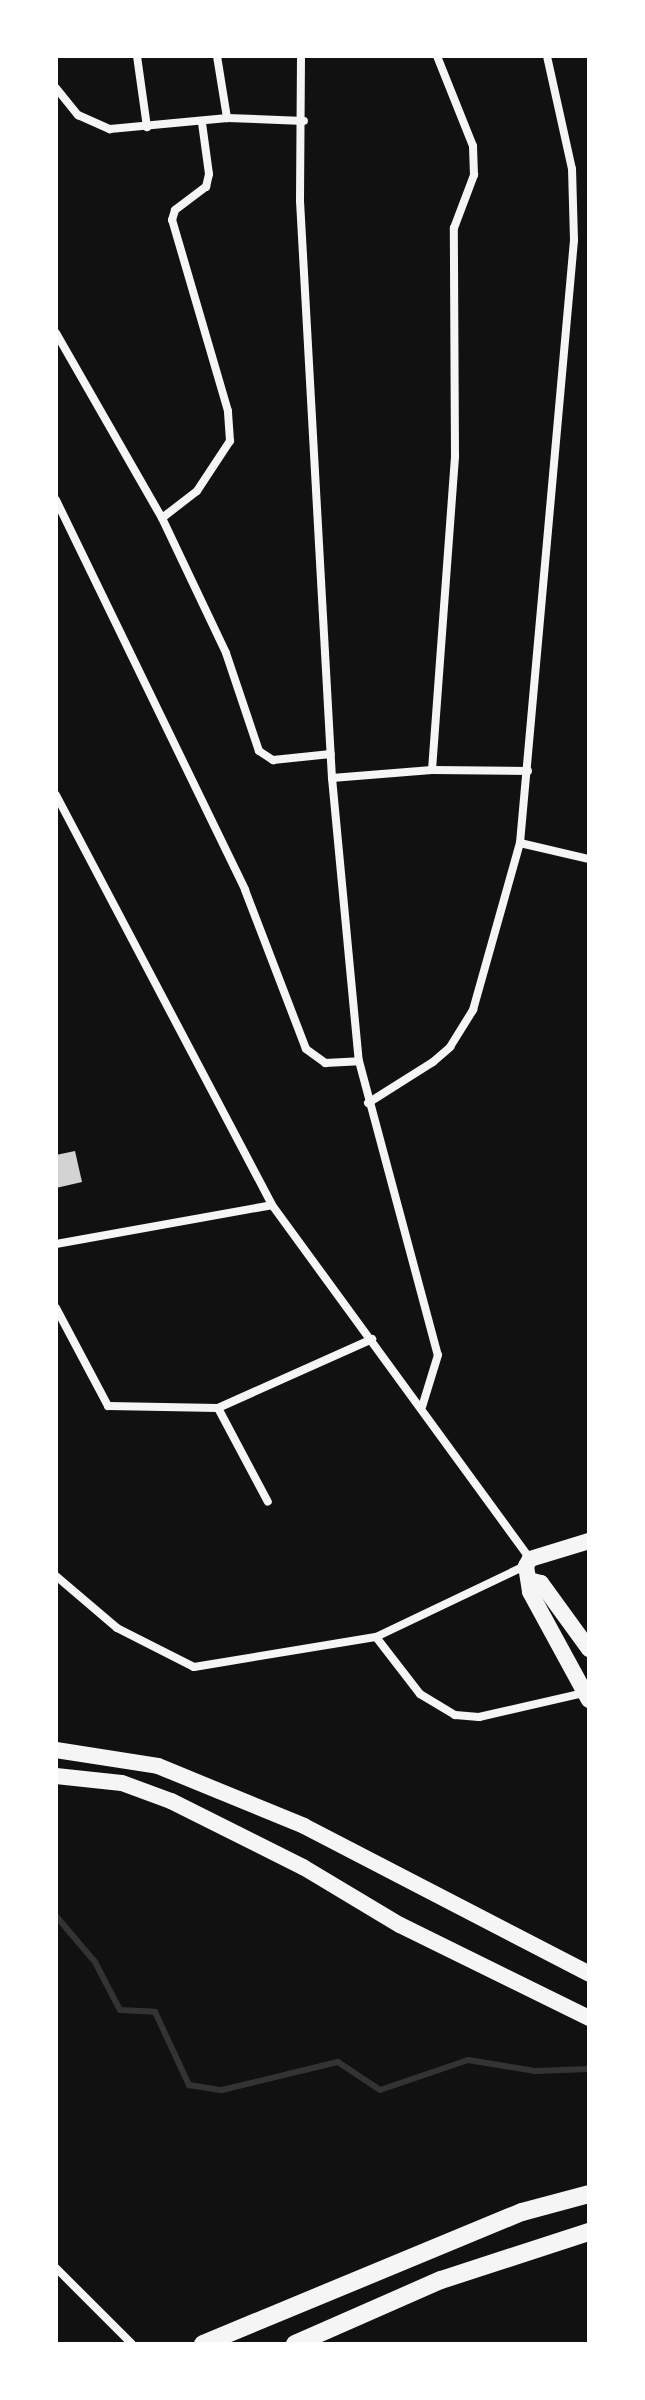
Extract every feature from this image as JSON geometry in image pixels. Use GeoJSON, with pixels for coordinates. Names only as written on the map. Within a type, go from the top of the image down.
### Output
{"type":"FeatureCollection","features":[{"type":"Feature","properties":{"kind":"main road"},"geometry":{"type":"LineString","coordinates":[[528,1568],[589,1541]]}},
{"type":"Feature","properties":{"kind":"main road"},"geometry":{"type":"LineString","coordinates":[[528,1568],[589,1649]]}},
{"type":"Feature","properties":{"kind":"main road"},"geometry":{"type":"LineString","coordinates":[[528,1568],[530,1592],[587,1696]]}},
{"type":"Feature","properties":{"kind":"main road"},"geometry":{"type":"LineString","coordinates":[[56,1750],[158,1766],[304,1826],[589,1974]]}},
{"type":"Feature","properties":{"kind":"main road"},"geometry":{"type":"LineString","coordinates":[[56,1776],[122,1783],[171,1801],[303,1867],[400,1925],[589,2018]]}},
{"type":"Feature","properties":{"kind":"main road"},"geometry":{"type":"LineString","coordinates":[[203,2344],[522,2212],[589,2194]]}},
{"type":"Feature","properties":{"kind":"main road"},"geometry":{"type":"LineString","coordinates":[[295,2344],[441,2280],[589,2232]]}},
{"type":"Feature","properties":{"kind":"street"},"geometry":{"type":"LineString","coordinates":[[137,56],[147,127]]}},
{"type":"Feature","properties":{"kind":"street"},"geometry":{"type":"LineString","coordinates":[[217,56],[227,118]]}},
{"type":"Feature","properties":{"kind":"street"},"geometry":{"type":"LineString","coordinates":[[301,56],[304,121],[300,201],[332,778],[359,1061],[368,1103],[434,1326],[438,1355],[422,1407]]}},
{"type":"Feature","properties":{"kind":"street"},"geometry":{"type":"LineString","coordinates":[[432,770],[455,456],[454,228],[474,175],[473,146],[437,56]]}},
{"type":"Feature","properties":{"kind":"street"},"geometry":{"type":"LineString","coordinates":[[368,1103],[450,1047],[473,1010],[520,843],[574,240],[572,169],[547,56]]}},
{"type":"Feature","properties":{"kind":"street"},"geometry":{"type":"LineString","coordinates":[[56,88],[91,123],[110,129],[202,123],[227,118],[304,121]]}},
{"type":"Feature","properties":{"kind":"street"},"geometry":{"type":"LineString","coordinates":[[162,518],[197,491],[230,441],[228,411],[172,220],[175,210],[206,187],[209,174],[202,123]]}},
{"type":"Feature","properties":{"kind":"street"},"geometry":{"type":"LineString","coordinates":[[56,333],[162,518],[226,653],[259,751],[273,760],[331,754]]}},
{"type":"Feature","properties":{"kind":"street"},"geometry":{"type":"LineString","coordinates":[[56,500],[245,890],[306,1049],[325,1063],[359,1061]]}},
{"type":"Feature","properties":{"kind":"street"},"geometry":{"type":"LineString","coordinates":[[332,778],[432,770],[528,771]]}},
{"type":"Feature","properties":{"kind":"street"},"geometry":{"type":"LineString","coordinates":[[56,795],[272,1205],[422,1407],[528,1568],[376,1637],[194,1667],[117,1628],[56,1576]]}},
{"type":"Feature","properties":{"kind":"street"},"geometry":{"type":"LineString","coordinates":[[520,843],[589,859]]}},
{"type":"Feature","properties":{"kind":"street"},"geometry":{"type":"LineString","coordinates":[[56,1244],[272,1205]]}},
{"type":"Feature","properties":{"kind":"street"},"geometry":{"type":"LineString","coordinates":[[56,1308],[108,1406],[218,1408],[372,1339]]}},
{"type":"Feature","properties":{"kind":"street"},"geometry":{"type":"LineString","coordinates":[[218,1408],[268,1502]]}},
{"type":"Feature","properties":{"kind":"street"},"geometry":{"type":"LineString","coordinates":[[376,1637],[420,1694],[455,1715],[479,1717],[587,1696]]}},
{"type":"Feature","properties":{"kind":"street"},"geometry":{"type":"LineString","coordinates":[[57,2271],[132,2344]]}},
{"type":"Feature","properties":{"kind":"building"},"geometry":{"type":"Polygon","coordinates":[[[75,1151],[82,1182],[56,1188],[56,1155],[75,1151]]]}},
{"type":"Feature","properties":{"kind":"waterway"},"geometry":{"type":"LineString","coordinates":[[56,1916],[95,1962],[120,2010],[155,2012],[189,2085],[222,2090],[338,2062],[380,2090],[468,2060],[535,2071],[589,2069]]}}]}
